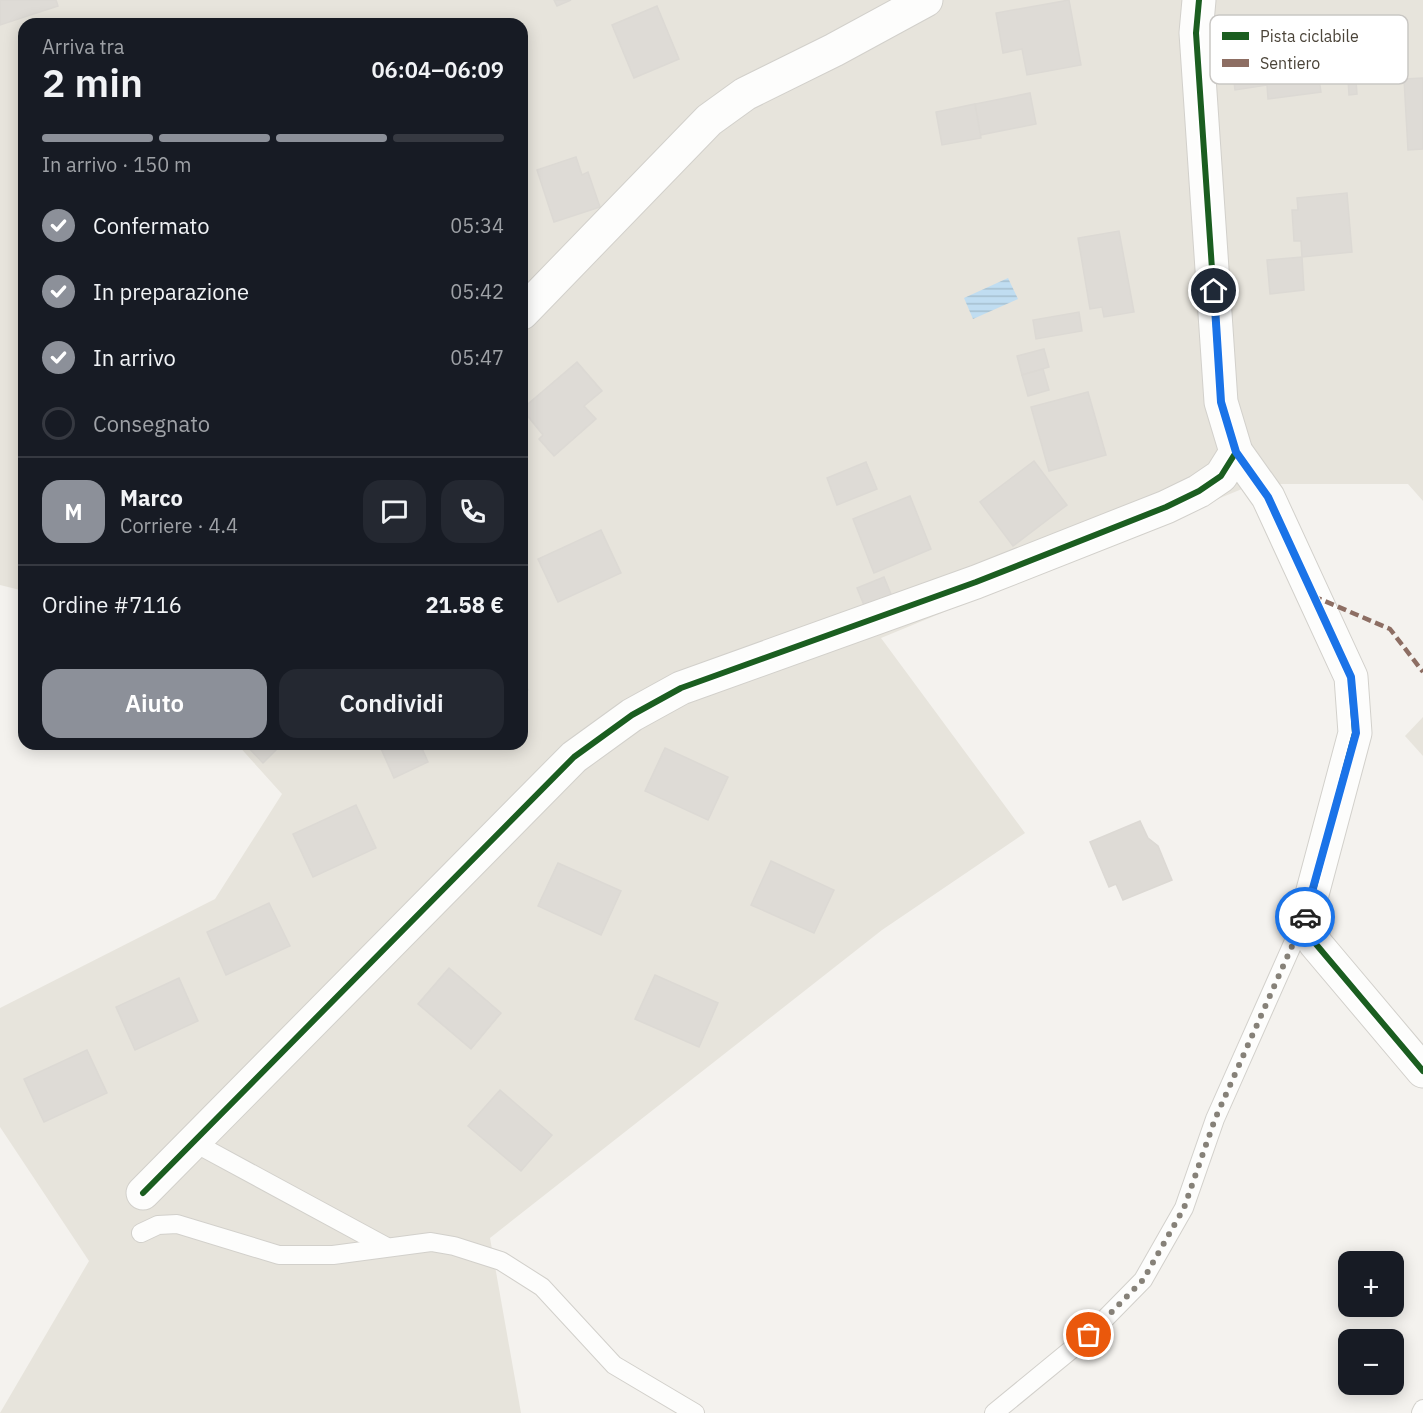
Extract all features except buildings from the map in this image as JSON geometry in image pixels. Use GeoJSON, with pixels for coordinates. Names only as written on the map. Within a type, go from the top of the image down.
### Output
{"type":"FeatureCollection","features":[{"type":"Feature","properties":{"kind":"street"},"geometry":{"type":"LineString","coordinates":[[528,307],[709,120],[744,94],[834,50],[926,0]]}},
{"type":"Feature","properties":{"kind":"street"},"geometry":{"type":"LineString","coordinates":[[1199,0],[1196,33],[1221,402],[1236,452],[1268,497],[1351,677],[1356,733],[1307,913],[1315,944],[1423,1071]]}},
{"type":"Feature","properties":{"kind":"street"},"geometry":{"type":"LineString","coordinates":[[143,1193],[574,757],[632,715],[681,688],[976,582],[1166,507],[1199,491],[1221,476],[1236,452]]}},
{"type":"Feature","properties":{"kind":"lane"},"geometry":{"type":"LineString","coordinates":[[994,1413],[1089,1335],[1143,1280],[1184,1208],[1219,1109],[1307,913]]}},
{"type":"Feature","properties":{"kind":"lane"},"geometry":{"type":"LineString","coordinates":[[193,1142],[384,1246]]}},
{"type":"Feature","properties":{"kind":"lane"},"geometry":{"type":"LineString","coordinates":[[141,1233],[158,1225],[177,1224],[279,1255],[333,1255],[384,1246],[431,1242],[454,1246],[501,1261],[542,1287],[614,1365],[695,1413]]}},
{"type":"Feature","properties":{"kind":"shaded area"},"geometry":{"type":"Polygon","coordinates":[[[0,0],[1423,0],[1423,501],[1408,484],[1254,484],[881,638],[1025,833],[882,930],[490,1238],[521,1413],[0,1413],[89,1261],[0,1127],[0,1008],[215,899],[282,794],[242,750],[528,750],[528,18],[18,18],[18,590],[0,585],[0,0]]]}},
{"type":"Feature","properties":{"kind":"shaded area"},"geometry":{"type":"Polygon","coordinates":[[[1423,717],[1423,756],[1405,736],[1423,717]]]}},
{"type":"Feature","properties":{"kind":"water"},"geometry":{"type":"Polygon","coordinates":[[[1008,278],[1018,299],[973,319],[964,298],[1008,278]]]}},
{"type":"Feature","properties":{"kind":"marked path"},"geometry":{"type":"LineString","coordinates":[[1313,596],[1390,629],[1423,672]]}},
{"type":"Feature","properties":{"kind":"cycle path"},"geometry":{"type":"LineString","coordinates":[[1199,0],[1196,33],[1221,402],[1236,452],[1268,497],[1351,677],[1355,733],[1307,913],[1315,943],[1423,1071]]}},
{"type":"Feature","properties":{"kind":"cycle path"},"geometry":{"type":"LineString","coordinates":[[143,1193],[574,757],[632,715],[681,688],[976,582],[1166,507],[1199,491],[1221,476],[1236,452]]}},
{"type":"Feature","properties":{"kind":"way so far"},"geometry":{"type":"LineString","coordinates":[[1089,1335],[1143,1280],[1184,1208],[1215,1119],[1250,1036],[1305,917]]}},
{"type":"Feature","properties":{"kind":"route"},"geometry":{"type":"LineString","coordinates":[[1214,291],[1221,402],[1236,452],[1268,497],[1351,677],[1356,733],[1305,917]]}}]}
